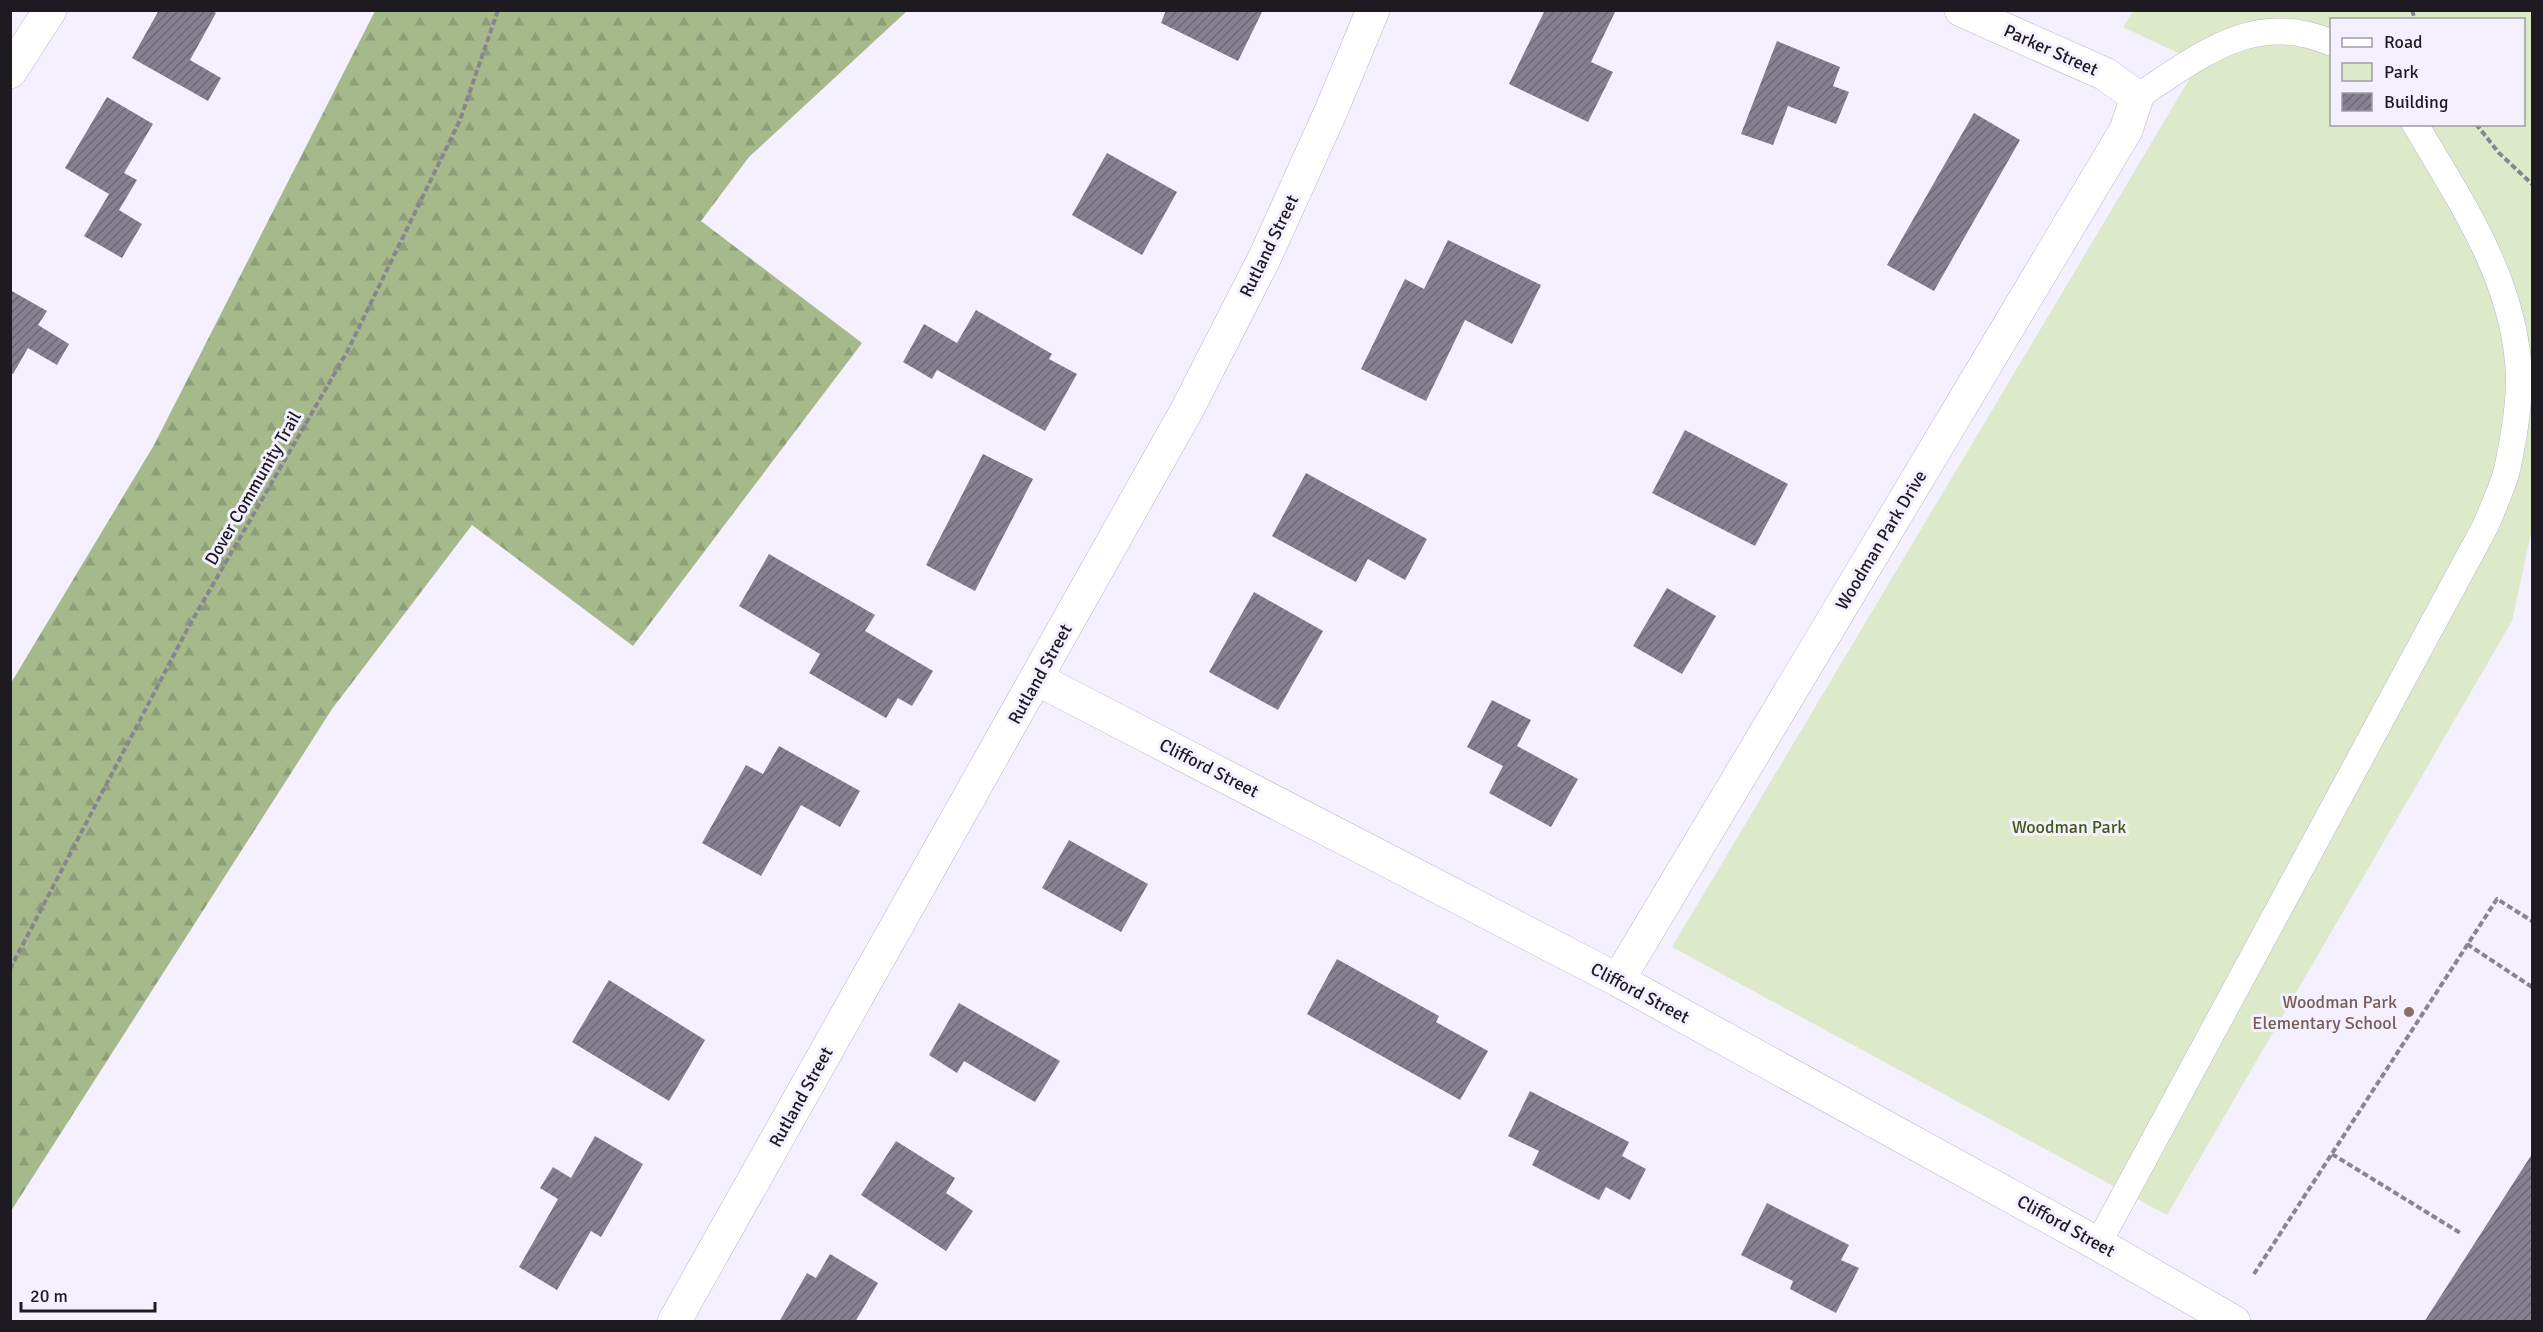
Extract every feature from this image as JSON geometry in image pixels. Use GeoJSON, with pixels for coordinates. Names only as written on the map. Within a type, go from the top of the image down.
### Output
{"type":"FeatureCollection","features":[{"type":"Feature","properties":{"kind":"street"},"geometry":{"type":"LineString","coordinates":[[10,72],[50,10]]}},
{"type":"Feature","properties":{"kind":"street","name":"Rutland Street"},"geometry":{"type":"LineString","coordinates":[[674,1322],[1188,408],[1265,257],[1331,111],[1373,10]]}},
{"type":"Feature","properties":{"kind":"street","name":"Parker Street"},"geometry":{"type":"LineString","coordinates":[[1961,10],[2104,74],[2137,97]]}},
{"type":"Feature","properties":{"kind":"street","name":"Woodman Park Drive"},"geometry":{"type":"LineString","coordinates":[[1618,980],[2126,130],[2137,97]]}},
{"type":"Feature","properties":{"kind":"street","name":"Clifford Street"},"geometry":{"type":"LineString","coordinates":[[1037,679],[1618,980],[2098,1244],[2234,1322]]}},
{"type":"Feature","properties":{"kind":"lane"},"geometry":{"type":"LineString","coordinates":[[2137,97],[2200,57],[2240,37],[2276,30],[2312,34],[2330,43]]}},
{"type":"Feature","properties":{"kind":"lane"},"geometry":{"type":"LineString","coordinates":[[2098,1244],[2486,525],[2523,428],[2515,339],[2504,291],[2487,247],[2416,126]]}},
{"type":"Feature","properties":{"kind":"path","name":"Dover Community Trail"},"geometry":{"type":"LineString","coordinates":[[10,969],[189,626],[347,352],[460,120],[498,10]]}},
{"type":"Feature","properties":{"kind":"path"},"geometry":{"type":"LineString","coordinates":[[2478,126],[2499,153],[2532,184]]}},
{"type":"Feature","properties":{"kind":"path"},"geometry":{"type":"LineString","coordinates":[[2254,1274],[2497,898],[2532,921]]}},
{"type":"Feature","properties":{"kind":"path"},"geometry":{"type":"LineString","coordinates":[[2467,944],[2532,987]]}},
{"type":"Feature","properties":{"kind":"path"},"geometry":{"type":"LineString","coordinates":[[2332,1154],[2462,1234]]}},
{"type":"Feature","properties":{"kind":"green space"},"geometry":{"type":"Polygon","coordinates":[[[375,11],[907,11],[749,157],[701,221],[862,343],[633,646],[472,525],[332,709],[11,1211],[11,683],[154,445],[375,11]]]}},
{"type":"Feature","properties":{"kind":"green space","name":"Woodman Park"},"geometry":{"type":"Polygon","coordinates":[[[2133,11],[2532,11],[2532,529],[2512,621],[2167,1215],[1672,947],[2199,63],[2123,27],[2133,11]]]}},
{"type":"Feature","properties":{"kind":"building"},"geometry":{"type":"Polygon","coordinates":[[[159,10],[211,10],[216,13],[190,60],[221,78],[208,101],[132,58],[159,10]]]}},
{"type":"Feature","properties":{"kind":"building"},"geometry":{"type":"Polygon","coordinates":[[[1166,10],[1263,10],[1238,61],[1161,23],[1166,10]]]}},
{"type":"Feature","properties":{"kind":"building"},"geometry":{"type":"Polygon","coordinates":[[[1545,10],[1616,10],[1591,62],[1613,72],[1588,122],[1509,84],[1545,10]]]}},
{"type":"Feature","properties":{"kind":"building"},"geometry":{"type":"Polygon","coordinates":[[[1777,41],[1840,67],[1833,86],[1849,92],[1836,124],[1788,106],[1773,145],[1741,134],[1777,41]]]}},
{"type":"Feature","properties":{"kind":"building"},"geometry":{"type":"Polygon","coordinates":[[[107,97],[153,124],[124,173],[137,180],[119,210],[142,224],[122,258],[84,236],[109,194],[65,168],[107,97]]]}},
{"type":"Feature","properties":{"kind":"building"},"geometry":{"type":"Polygon","coordinates":[[[1974,113],[2020,140],[1934,291],[1887,265],[1974,113]]]}},
{"type":"Feature","properties":{"kind":"building"},"geometry":{"type":"Polygon","coordinates":[[[1107,153],[1177,192],[1142,255],[1072,215],[1107,153]]]}},
{"type":"Feature","properties":{"kind":"building"},"geometry":{"type":"Polygon","coordinates":[[[1448,240],[1541,285],[1512,344],[1465,320],[1426,401],[1361,369],[1405,279],[1424,289],[1448,240]]]}},
{"type":"Feature","properties":{"kind":"building"},"geometry":{"type":"Polygon","coordinates":[[[10,290],[47,311],[38,325],[69,344],[57,365],[28,348],[13,374],[10,372],[10,290]]]}},
{"type":"Feature","properties":{"kind":"building"},"geometry":{"type":"Polygon","coordinates":[[[976,310],[1052,354],[1049,359],[1077,374],[1045,431],[937,370],[932,379],[903,362],[924,324],[957,343],[976,310]]]}},
{"type":"Feature","properties":{"kind":"building"},"geometry":{"type":"Polygon","coordinates":[[[1685,430],[1788,484],[1755,546],[1652,493],[1685,430]]]}},
{"type":"Feature","properties":{"kind":"building"},"geometry":{"type":"Polygon","coordinates":[[[983,454],[1033,479],[975,591],[926,565],[983,454]]]}},
{"type":"Feature","properties":{"kind":"building"},"geometry":{"type":"Polygon","coordinates":[[[1306,473],[1427,539],[1405,580],[1368,559],[1356,582],[1272,536],[1306,473]]]}},
{"type":"Feature","properties":{"kind":"building"},"geometry":{"type":"Polygon","coordinates":[[[769,554],[875,615],[865,631],[933,671],[912,706],[898,698],[886,718],[809,673],[820,654],[739,606],[769,554]]]}},
{"type":"Feature","properties":{"kind":"building"},"geometry":{"type":"Polygon","coordinates":[[[1667,588],[1716,616],[1682,674],[1633,646],[1667,588]]]}},
{"type":"Feature","properties":{"kind":"building"},"geometry":{"type":"Polygon","coordinates":[[[1254,592],[1323,631],[1278,710],[1209,672],[1254,592]]]}},
{"type":"Feature","properties":{"kind":"building"},"geometry":{"type":"Polygon","coordinates":[[[1492,700],[1531,720],[1517,746],[1578,779],[1551,827],[1489,793],[1503,766],[1467,747],[1492,700]]]}},
{"type":"Feature","properties":{"kind":"building"},"geometry":{"type":"Polygon","coordinates":[[[779,746],[860,791],[840,827],[801,805],[761,876],[702,843],[746,765],[763,774],[779,746]]]}},
{"type":"Feature","properties":{"kind":"building"},"geometry":{"type":"Polygon","coordinates":[[[1069,840],[1148,884],[1121,932],[1042,888],[1069,840]]]}},
{"type":"Feature","properties":{"kind":"building"},"geometry":{"type":"Polygon","coordinates":[[[1337,959],[1439,1016],[1436,1022],[1488,1051],[1460,1100],[1307,1014],[1337,959]]]}},
{"type":"Feature","properties":{"kind":"building"},"geometry":{"type":"Polygon","coordinates":[[[609,980],[705,1040],[669,1101],[572,1042],[609,980]]]}},
{"type":"Feature","properties":{"kind":"building"},"geometry":{"type":"Polygon","coordinates":[[[959,1003],[1060,1061],[1035,1102],[964,1061],[957,1073],[929,1055],[959,1003]]]}},
{"type":"Feature","properties":{"kind":"building"},"geometry":{"type":"Polygon","coordinates":[[[1530,1091],[1629,1142],[1622,1156],[1646,1169],[1630,1200],[1606,1187],[1599,1200],[1532,1165],[1539,1151],[1508,1136],[1530,1091]]]}},
{"type":"Feature","properties":{"kind":"building"},"geometry":{"type":"Polygon","coordinates":[[[595,1136],[643,1164],[601,1237],[591,1231],[557,1290],[519,1267],[558,1199],[540,1188],[553,1167],[571,1178],[595,1136]]]}},
{"type":"Feature","properties":{"kind":"building"},"geometry":{"type":"Polygon","coordinates":[[[896,1141],[955,1178],[946,1193],[973,1211],[946,1251],[861,1195],[896,1141]]]}},
{"type":"Feature","properties":{"kind":"building"},"geometry":{"type":"Polygon","coordinates":[[[2532,1154],[2532,1322],[2424,1322],[2532,1154]]]}},
{"type":"Feature","properties":{"kind":"building"},"geometry":{"type":"Polygon","coordinates":[[[1767,1203],[1849,1245],[1841,1260],[1859,1268],[1836,1313],[1790,1289],[1793,1281],[1741,1255],[1767,1203]]]}},
{"type":"Feature","properties":{"kind":"building"},"geometry":{"type":"Polygon","coordinates":[[[830,1254],[878,1283],[855,1322],[779,1322],[807,1273],[816,1278],[830,1254]]]}},
{"type":"Feature","properties":{"kind":"place","name":"Woodman Park Elementary School"},"geometry":{"type":"Point","coordinates":[2409,1012]}}]}
